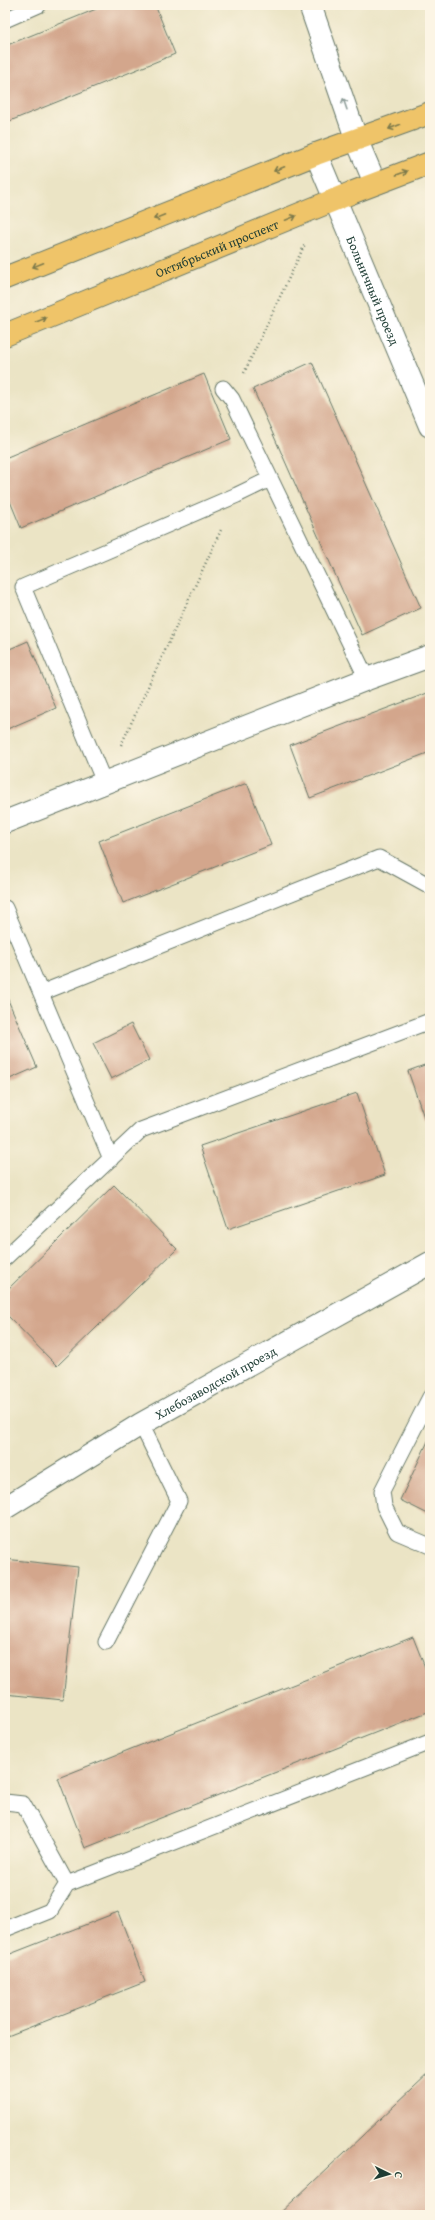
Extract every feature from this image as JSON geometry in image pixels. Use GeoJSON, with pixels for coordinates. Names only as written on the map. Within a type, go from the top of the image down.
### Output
{"type":"FeatureCollection","features":[{"type":"Feature","properties":{"kind":"main road"},"geometry":{"type":"LineString","coordinates":[[5,278],[316,154],[357,141],[430,113]]}},
{"type":"Feature","properties":{"kind":"main road","name":"Октябрьский проспект"},"geometry":{"type":"LineString","coordinates":[[5,335],[375,183],[430,163]]}},
{"type":"Feature","properties":{"kind":"street"},"geometry":{"type":"LineString","coordinates":[[310,5],[357,141],[375,183]]}},
{"type":"Feature","properties":{"kind":"street","name":"Больничный проезд"},"geometry":{"type":"LineString","coordinates":[[316,154],[430,426]]}},
{"type":"Feature","properties":{"kind":"street"},"geometry":{"type":"LineString","coordinates":[[5,822],[367,679],[430,656]]}},
{"type":"Feature","properties":{"kind":"street","name":"Хлебозаводской проезд"},"geometry":{"type":"LineString","coordinates":[[5,1508],[141,1424],[430,1263]]}},
{"type":"Feature","properties":{"kind":"lane"},"geometry":{"type":"LineString","coordinates":[[5,20],[39,5]]}},
{"type":"Feature","properties":{"kind":"lane"},"geometry":{"type":"LineString","coordinates":[[228,394],[367,679]]}},
{"type":"Feature","properties":{"kind":"lane"},"geometry":{"type":"LineString","coordinates":[[104,782],[23,587],[237,495],[270,479]]}},
{"type":"Feature","properties":{"kind":"lane"},"geometry":{"type":"LineString","coordinates":[[41,993],[379,858],[430,886]]}},
{"type":"Feature","properties":{"kind":"lane"},"geometry":{"type":"LineString","coordinates":[[5,908],[110,1159]]}},
{"type":"Feature","properties":{"kind":"lane"},"geometry":{"type":"LineString","coordinates":[[5,1258],[141,1130],[430,1020]]}},
{"type":"Feature","properties":{"kind":"lane"},"geometry":{"type":"LineString","coordinates":[[430,1397],[382,1491],[384,1506],[398,1532],[430,1546]]}},
{"type":"Feature","properties":{"kind":"lane"},"geometry":{"type":"LineString","coordinates":[[106,1642],[179,1501],[141,1424]]}},
{"type":"Feature","properties":{"kind":"lane"},"geometry":{"type":"LineString","coordinates":[[5,1929],[50,1911],[67,1884],[430,1742]]}},
{"type":"Feature","properties":{"kind":"lane"},"geometry":{"type":"LineString","coordinates":[[5,1802],[23,1804],[67,1884]]}},
{"type":"Feature","properties":{"kind":"path"},"geometry":{"type":"LineString","coordinates":[[228,394],[308,238]]}},
{"type":"Feature","properties":{"kind":"path"},"geometry":{"type":"LineString","coordinates":[[104,782],[237,495]]}},
{"type":"Feature","properties":{"kind":"building"},"geometry":{"type":"Polygon","coordinates":[[[106,5],[155,5],[175,54],[5,123],[5,46],[106,5]]]}},
{"type":"Feature","properties":{"kind":"building"},"geometry":{"type":"Polygon","coordinates":[[[312,362],[421,608],[362,635],[253,389],[312,362]]]}},
{"type":"Feature","properties":{"kind":"building"},"geometry":{"type":"Polygon","coordinates":[[[204,374],[231,439],[21,528],[5,489],[5,458],[204,374]]]}},
{"type":"Feature","properties":{"kind":"building"},"geometry":{"type":"Polygon","coordinates":[[[28,641],[56,708],[5,730],[5,651],[28,641]]]}},
{"type":"Feature","properties":{"kind":"building"},"geometry":{"type":"Polygon","coordinates":[[[430,692],[430,752],[310,798],[290,745],[430,692]]]}},
{"type":"Feature","properties":{"kind":"building"},"geometry":{"type":"Polygon","coordinates":[[[247,783],[271,845],[123,903],[99,841],[247,783]]]}},
{"type":"Feature","properties":{"kind":"building"},"geometry":{"type":"Polygon","coordinates":[[[5,993],[37,1067],[5,1081],[5,993]]]}},
{"type":"Feature","properties":{"kind":"building"},"geometry":{"type":"Polygon","coordinates":[[[131,1024],[149,1060],[111,1079],[93,1043],[131,1024]]]}},
{"type":"Feature","properties":{"kind":"building"},"geometry":{"type":"Polygon","coordinates":[[[430,1063],[430,1125],[427,1126],[408,1071],[430,1063]]]}},
{"type":"Feature","properties":{"kind":"building"},"geometry":{"type":"Polygon","coordinates":[[[357,1093],[385,1175],[228,1229],[200,1146],[357,1093]]]}},
{"type":"Feature","properties":{"kind":"building"},"geometry":{"type":"Polygon","coordinates":[[[114,1185],[177,1249],[57,1366],[5,1313],[5,1292],[114,1185]]]}},
{"type":"Feature","properties":{"kind":"building"},"geometry":{"type":"Polygon","coordinates":[[[430,1437],[430,1515],[400,1500],[430,1437]]]}},
{"type":"Feature","properties":{"kind":"building"},"geometry":{"type":"Polygon","coordinates":[[[5,1559],[78,1567],[63,1700],[5,1694],[5,1559]]]}},
{"type":"Feature","properties":{"kind":"building"},"geometry":{"type":"Polygon","coordinates":[[[413,1637],[430,1680],[430,1711],[85,1848],[58,1778],[413,1637]]]}},
{"type":"Feature","properties":{"kind":"building"},"geometry":{"type":"Polygon","coordinates":[[[118,1912],[145,1982],[5,2037],[5,1956],[118,1912]]]}},
{"type":"Feature","properties":{"kind":"building"},"geometry":{"type":"Polygon","coordinates":[[[430,2072],[430,2215],[278,2215],[430,2072]]]}}]}
